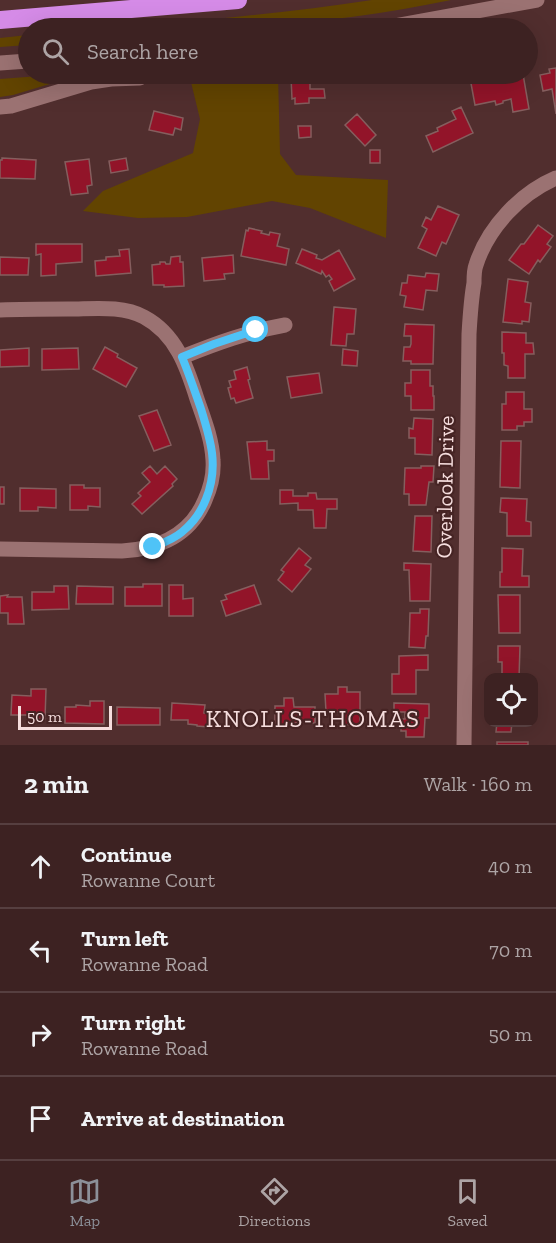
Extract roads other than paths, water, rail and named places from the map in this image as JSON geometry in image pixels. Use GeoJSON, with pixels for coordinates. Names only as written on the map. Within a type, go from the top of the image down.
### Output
{"type":"FeatureCollection","features":[{"type":"Feature","properties":{"kind":"highway"},"geometry":{"type":"LineString","coordinates":[[24,18],[238,0]]}},
{"type":"Feature","properties":{"kind":"highway"},"geometry":{"type":"LineString","coordinates":[[0,20],[18,18]]}},
{"type":"Feature","properties":{"kind":"street"},"geometry":{"type":"LineString","coordinates":[[484,9],[510,0]]}},
{"type":"Feature","properties":{"kind":"street"},"geometry":{"type":"LineString","coordinates":[[437,18],[537,0]]}},
{"type":"Feature","properties":{"kind":"street"},"geometry":{"type":"LineString","coordinates":[[0,63],[18,62]]}},
{"type":"Feature","properties":{"kind":"street"},"geometry":{"type":"LineString","coordinates":[[0,107],[11,106],[84,84]]}},
{"type":"Feature","properties":{"kind":"street","name":"Overlook Drive"},"geometry":{"type":"LineString","coordinates":[[464,745],[469,334],[476,265],[491,232],[512,207],[543,184],[556,178]]}},
{"type":"Feature","properties":{"kind":"street"},"geometry":{"type":"LineString","coordinates":[[0,310],[109,308],[137,314],[154,324],[171,339],[182,357],[205,422],[214,462],[211,486],[201,512],[182,532],[160,544],[122,551],[0,549]]}},
{"type":"Feature","properties":{"kind":"street"},"geometry":{"type":"LineString","coordinates":[[182,357],[256,330],[285,325]]}},
{"type":"Feature","properties":{"kind":"district","name":"KNOLLS-THOMAS"},"geometry":{"type":"Point","coordinates":[313,718]}}]}
